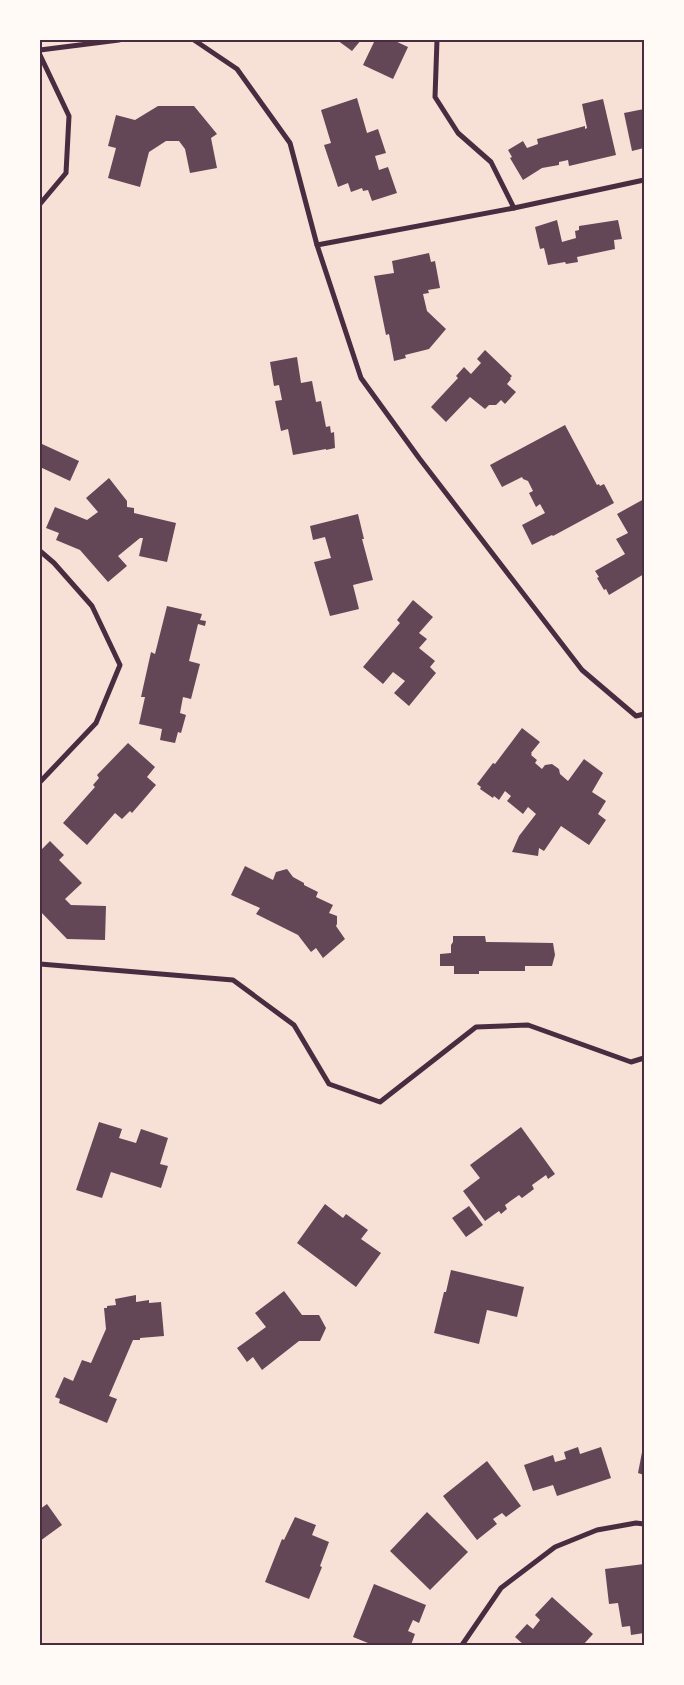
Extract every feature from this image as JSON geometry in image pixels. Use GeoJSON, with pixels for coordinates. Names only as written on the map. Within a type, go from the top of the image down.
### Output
{"type":"FeatureCollection","features":[{"type":"Feature","properties":{"kind":"street"},"geometry":{"type":"LineString","coordinates":[[40,50],[119,40]]}},
{"type":"Feature","properties":{"kind":"street"},"geometry":{"type":"LineString","coordinates":[[194,40],[238,69],[290,143],[317,246],[361,378],[425,466],[582,670],[636,716],[644,714]]}},
{"type":"Feature","properties":{"kind":"street"},"geometry":{"type":"LineString","coordinates":[[437,40],[435,97],[458,133],[491,162],[514,208]]}},
{"type":"Feature","properties":{"kind":"street"},"geometry":{"type":"LineString","coordinates":[[40,55],[69,116],[66,173],[40,204]]}},
{"type":"Feature","properties":{"kind":"street"},"geometry":{"type":"LineString","coordinates":[[317,246],[514,208],[644,180]]}},
{"type":"Feature","properties":{"kind":"street"},"geometry":{"type":"LineString","coordinates":[[40,551],[54,563],[92,606],[120,665],[96,723],[40,782]]}},
{"type":"Feature","properties":{"kind":"street"},"geometry":{"type":"LineString","coordinates":[[40,964],[233,980],[294,1025],[329,1084],[380,1102],[476,1027],[528,1026],[631,1062],[644,1058]]}},
{"type":"Feature","properties":{"kind":"street"},"geometry":{"type":"LineString","coordinates":[[462,1645],[501,1588],[555,1547],[597,1530],[636,1523],[644,1524]]}},
{"type":"Feature","properties":{"kind":"building"},"geometry":{"type":"Polygon","coordinates":[[[337,40],[361,40],[352,51],[337,40]]]}},
{"type":"Feature","properties":{"kind":"building"},"geometry":{"type":"Polygon","coordinates":[[[375,40],[393,40],[408,47],[393,79],[363,65],[375,40]]]}},
{"type":"Feature","properties":{"kind":"building"},"geometry":{"type":"Polygon","coordinates":[[[357,98],[367,133],[378,129],[386,153],[375,156],[379,170],[388,167],[397,193],[372,201],[368,190],[363,191],[362,188],[351,192],[348,183],[338,187],[324,145],[331,143],[321,110],[357,98]]]}},
{"type":"Feature","properties":{"kind":"building"},"geometry":{"type":"Polygon","coordinates":[[[603,99],[616,155],[569,166],[568,160],[559,162],[559,165],[542,168],[523,180],[510,158],[512,157],[508,150],[523,141],[527,148],[538,144],[537,139],[585,126],[585,129],[587,128],[582,104],[603,99]]]}},
{"type":"Feature","properties":{"kind":"building"},"geometry":{"type":"Polygon","coordinates":[[[158,106],[194,106],[217,134],[211,138],[217,168],[190,173],[185,149],[179,141],[166,141],[149,152],[140,187],[108,178],[116,148],[108,146],[116,115],[135,120],[158,106]]]}},
{"type":"Feature","properties":{"kind":"building"},"geometry":{"type":"Polygon","coordinates":[[[644,109],[644,148],[632,151],[624,113],[644,109]]]}},
{"type":"Feature","properties":{"kind":"building"},"geometry":{"type":"Polygon","coordinates":[[[557,220],[562,242],[576,238],[575,231],[579,230],[579,226],[618,220],[622,239],[614,240],[615,249],[577,257],[578,262],[548,265],[544,248],[540,249],[535,227],[557,220]]]}},
{"type":"Feature","properties":{"kind":"building"},"geometry":{"type":"Polygon","coordinates":[[[429,253],[431,262],[435,261],[440,288],[428,290],[429,293],[423,294],[427,311],[446,329],[429,349],[405,355],[406,358],[394,361],[389,334],[386,335],[374,276],[394,273],[392,261],[429,253]]]}},
{"type":"Feature","properties":{"kind":"building"},"geometry":{"type":"Polygon","coordinates":[[[485,350],[512,376],[507,384],[516,392],[505,404],[501,400],[496,405],[489,405],[485,409],[470,397],[446,422],[431,407],[458,378],[456,376],[464,367],[471,374],[481,363],[477,359],[485,350]]]}},
{"type":"Feature","properties":{"kind":"building"},"geometry":{"type":"Polygon","coordinates":[[[297,357],[301,383],[312,381],[316,402],[321,401],[326,427],[330,426],[331,433],[334,432],[335,448],[293,455],[288,429],[281,431],[275,401],[282,400],[279,385],[274,386],[270,362],[297,357]]]}},
{"type":"Feature","properties":{"kind":"building"},"geometry":{"type":"Polygon","coordinates":[[[565,425],[597,485],[604,484],[614,503],[553,536],[532,545],[522,525],[545,513],[540,504],[536,507],[529,493],[533,491],[528,481],[522,477],[502,487],[490,465],[565,425]]]}},
{"type":"Feature","properties":{"kind":"building"},"geometry":{"type":"Polygon","coordinates":[[[42,444],[79,461],[70,481],[40,467],[40,448],[42,444]]]}},
{"type":"Feature","properties":{"kind":"building"},"geometry":{"type":"Polygon","coordinates":[[[109,478],[127,501],[127,507],[134,508],[134,513],[176,523],[167,562],[139,556],[143,538],[140,538],[118,556],[127,566],[108,582],[80,550],[56,540],[59,533],[46,528],[55,507],[87,520],[98,512],[86,498],[109,478]]]}},
{"type":"Feature","properties":{"kind":"building"},"geometry":{"type":"Polygon","coordinates":[[[644,499],[644,574],[609,595],[597,578],[599,577],[595,571],[625,554],[616,539],[628,533],[617,514],[644,499]]]}},
{"type":"Feature","properties":{"kind":"building"},"geometry":{"type":"Polygon","coordinates":[[[358,514],[364,539],[362,539],[373,580],[353,585],[359,609],[330,616],[314,562],[331,558],[325,537],[313,540],[310,526],[358,514]]]}},
{"type":"Feature","properties":{"kind":"building"},"geometry":{"type":"Polygon","coordinates":[[[413,600],[433,617],[419,633],[427,639],[419,648],[435,661],[430,667],[436,673],[409,706],[394,693],[405,681],[393,672],[383,684],[363,667],[400,623],[397,620],[413,600]]]}},
{"type":"Feature","properties":{"kind":"building"},"geometry":{"type":"Polygon","coordinates":[[[167,606],[202,614],[200,620],[206,621],[205,626],[198,624],[189,661],[200,664],[191,699],[183,697],[180,713],[186,715],[181,733],[178,732],[175,743],[160,740],[162,729],[139,724],[145,697],[141,697],[151,652],[155,654],[167,606]]]}},
{"type":"Feature","properties":{"kind":"building"},"geometry":{"type":"Polygon","coordinates":[[[522,728],[540,742],[531,755],[537,760],[535,763],[542,769],[545,765],[552,764],[559,769],[560,774],[568,781],[584,759],[603,773],[592,792],[606,801],[598,814],[606,820],[589,845],[561,826],[544,851],[539,848],[538,856],[512,852],[519,836],[536,814],[528,807],[523,814],[507,801],[511,796],[505,791],[499,800],[480,789],[481,787],[477,784],[493,763],[495,764],[522,728]]]}},
{"type":"Feature","properties":{"kind":"building"},"geometry":{"type":"Polygon","coordinates":[[[128,743],[155,767],[147,777],[156,785],[132,813],[130,811],[122,819],[115,813],[87,845],[63,823],[95,787],[93,785],[99,778],[97,775],[128,743]]]}},
{"type":"Feature","properties":{"kind":"building"},"geometry":{"type":"Polygon","coordinates":[[[50,841],[64,855],[59,860],[82,883],[65,899],[71,905],[106,906],[105,940],[67,939],[40,911],[40,851],[50,841]]]}},
{"type":"Feature","properties":{"kind":"building"},"geometry":{"type":"Polygon","coordinates":[[[245,866],[273,880],[276,872],[287,869],[293,877],[318,892],[316,897],[333,905],[329,913],[337,916],[336,926],[345,939],[323,958],[316,948],[311,952],[298,935],[256,914],[260,908],[231,895],[245,866]]]}},
{"type":"Feature","properties":{"kind":"building"},"geometry":{"type":"Polygon","coordinates":[[[453,936],[485,936],[486,942],[553,943],[555,955],[552,966],[525,966],[525,971],[479,971],[479,974],[454,974],[454,966],[440,966],[440,954],[451,953],[453,936]]]}},
{"type":"Feature","properties":{"kind":"building"},"geometry":{"type":"Polygon","coordinates":[[[99,1122],[122,1129],[119,1138],[136,1143],[141,1129],[168,1138],[160,1164],[168,1166],[161,1188],[111,1172],[102,1198],[76,1190],[99,1122]]]}},
{"type":"Feature","properties":{"kind":"building"},"geometry":{"type":"Polygon","coordinates":[[[521,1127],[555,1174],[548,1179],[546,1175],[532,1185],[534,1189],[522,1198],[519,1195],[505,1205],[507,1209],[501,1214],[499,1211],[485,1221],[463,1191],[480,1178],[470,1165],[521,1127]]]}},
{"type":"Feature","properties":{"kind":"building"},"geometry":{"type":"Polygon","coordinates":[[[325,1204],[343,1218],[346,1214],[368,1230],[361,1239],[381,1253],[356,1287],[297,1243],[325,1204]]]}},
{"type":"Feature","properties":{"kind":"building"},"geometry":{"type":"Polygon","coordinates":[[[469,1206],[483,1225],[466,1237],[452,1218],[469,1206]]]}},
{"type":"Feature","properties":{"kind":"building"},"geometry":{"type":"Polygon","coordinates":[[[451,1270],[524,1287],[517,1317],[487,1310],[479,1344],[434,1333],[451,1270]]]}},
{"type":"Feature","properties":{"kind":"building"},"geometry":{"type":"Polygon","coordinates":[[[284,1291],[302,1315],[319,1315],[326,1328],[320,1341],[299,1341],[262,1370],[253,1357],[247,1362],[237,1348],[266,1327],[255,1313],[284,1291]]]}},
{"type":"Feature","properties":{"kind":"building"},"geometry":{"type":"Polygon","coordinates":[[[136,1295],[136,1302],[149,1300],[149,1303],[161,1302],[164,1336],[133,1340],[109,1396],[117,1399],[107,1423],[59,1403],[60,1399],[55,1397],[64,1377],[73,1381],[82,1360],[91,1363],[106,1329],[104,1308],[116,1305],[115,1299],[136,1295]]]}},
{"type":"Feature","properties":{"kind":"building"},"geometry":{"type":"Polygon","coordinates":[[[578,1447],[580,1454],[601,1447],[611,1478],[557,1496],[553,1485],[533,1491],[524,1465],[553,1455],[555,1462],[566,1459],[564,1452],[578,1447]]]}},
{"type":"Feature","properties":{"kind":"building"},"geometry":{"type":"Polygon","coordinates":[[[644,1447],[644,1475],[638,1473],[644,1447]]]}},
{"type":"Feature","properties":{"kind":"building"},"geometry":{"type":"Polygon","coordinates":[[[487,1461],[521,1506],[506,1517],[502,1513],[493,1519],[497,1524],[477,1540],[443,1496],[487,1461]]]}},
{"type":"Feature","properties":{"kind":"building"},"geometry":{"type":"Polygon","coordinates":[[[47,1504],[62,1525],[40,1541],[40,1509],[47,1504]]]}},
{"type":"Feature","properties":{"kind":"building"},"geometry":{"type":"Polygon","coordinates":[[[427,1512],[468,1552],[430,1590],[390,1551],[427,1512]]]}},
{"type":"Feature","properties":{"kind":"building"},"geometry":{"type":"Polygon","coordinates":[[[295,1517],[316,1525],[312,1535],[329,1542],[320,1566],[322,1567],[309,1599],[265,1582],[282,1539],[284,1540],[295,1517]]]}},
{"type":"Feature","properties":{"kind":"building"},"geometry":{"type":"Polygon","coordinates":[[[644,1564],[644,1633],[631,1635],[630,1626],[622,1627],[618,1603],[609,1604],[605,1569],[644,1564]]]}},
{"type":"Feature","properties":{"kind":"building"},"geometry":{"type":"Polygon","coordinates":[[[374,1584],[426,1605],[419,1623],[413,1620],[408,1631],[415,1634],[411,1645],[373,1645],[353,1637],[374,1584]]]}},
{"type":"Feature","properties":{"kind":"building"},"geometry":{"type":"Polygon","coordinates":[[[552,1597],[593,1634],[583,1645],[524,1645],[515,1637],[527,1624],[533,1629],[540,1620],[535,1615],[552,1597]]]}}]}
